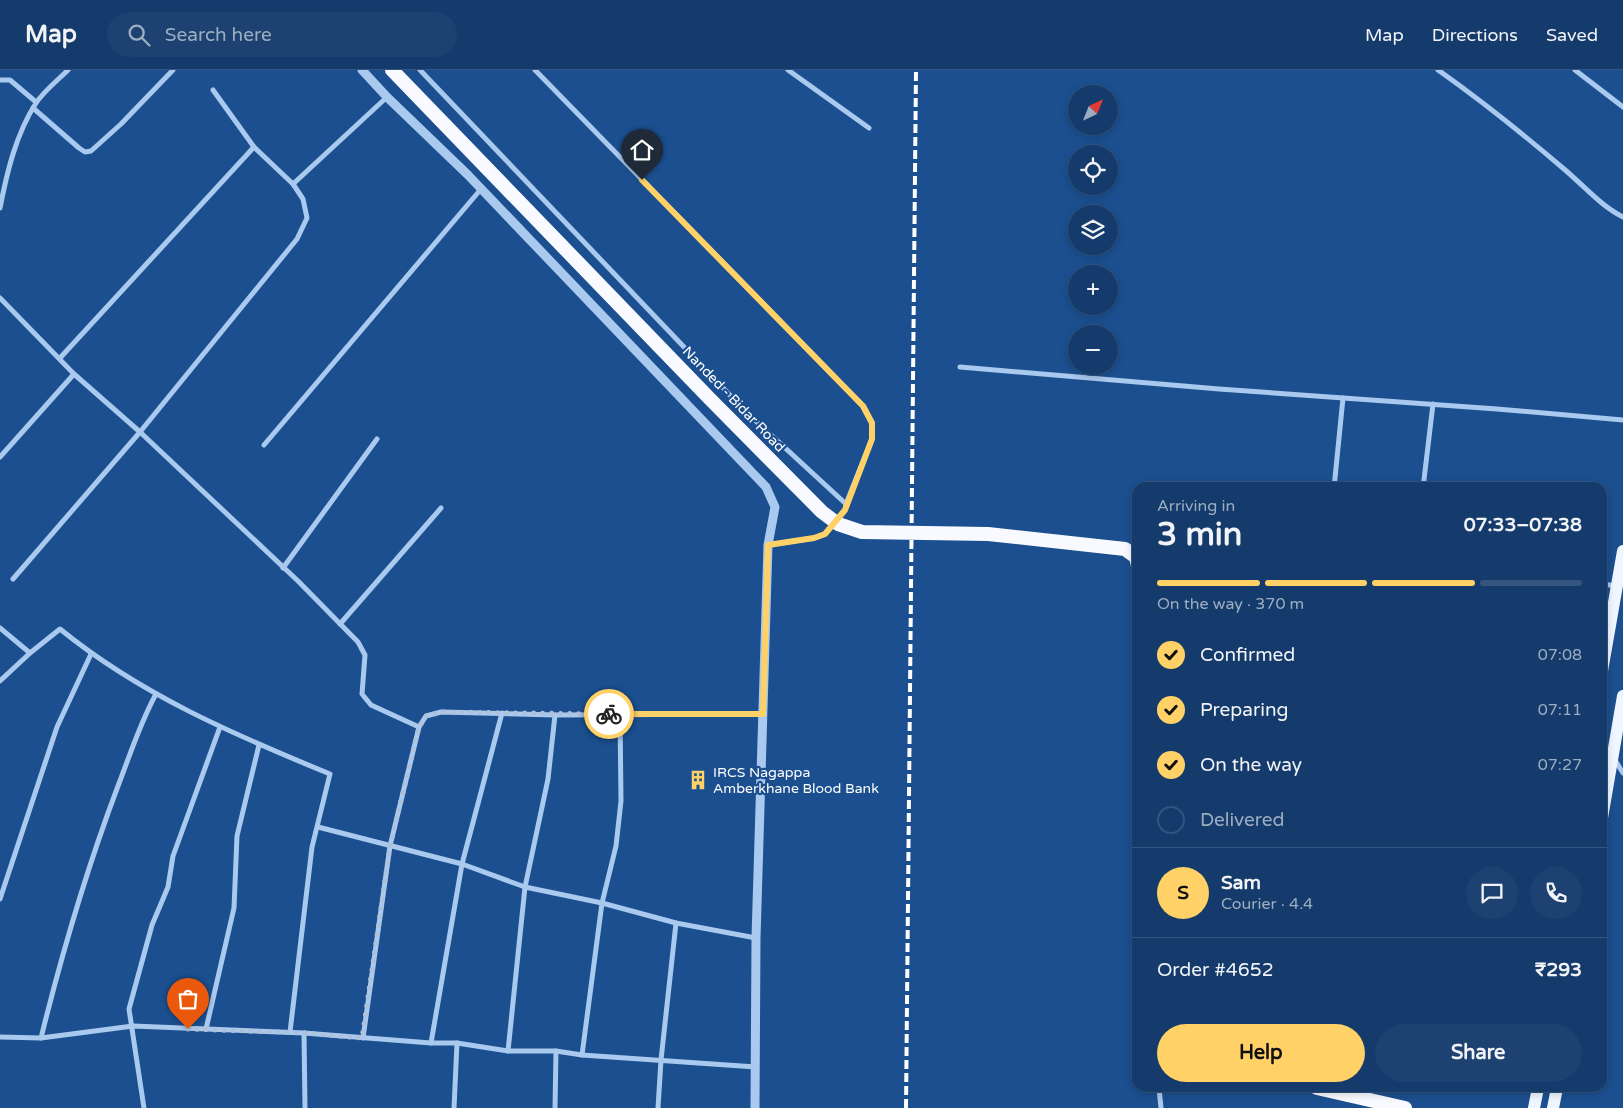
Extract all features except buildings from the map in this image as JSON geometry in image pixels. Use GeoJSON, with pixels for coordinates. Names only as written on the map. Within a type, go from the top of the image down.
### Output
{"type":"FeatureCollection","features":[{"type":"Feature","properties":{"kind":"highway","name":"Nanded - Bidar Road"},"geometry":{"type":"LineString","coordinates":[[392,70],[716,406],[822,512],[838,524],[862,532],[988,534],[1125,549],[1132,554]]}},
{"type":"Feature","properties":{"kind":"highway"},"geometry":{"type":"LineString","coordinates":[[1335,1092],[1405,1108]]}},
{"type":"Feature","properties":{"kind":"main road"},"geometry":{"type":"LineString","coordinates":[[1607,643],[1623,551]]}},
{"type":"Feature","properties":{"kind":"main road"},"geometry":{"type":"LineString","coordinates":[[1607,791],[1623,696]]}},
{"type":"Feature","properties":{"kind":"main road"},"geometry":{"type":"LineString","coordinates":[[1534,1108],[1537,1092]]}},
{"type":"Feature","properties":{"kind":"main road"},"geometry":{"type":"LineString","coordinates":[[1553,1108],[1556,1092]]}},
{"type":"Feature","properties":{"kind":"street"},"geometry":{"type":"LineString","coordinates":[[0,208],[19,134],[36,102],[68,70]]}},
{"type":"Feature","properties":{"kind":"street"},"geometry":{"type":"LineString","coordinates":[[33,108],[78,148],[85,152],[91,151],[122,124],[173,70]]}},
{"type":"Feature","properties":{"kind":"street"},"geometry":{"type":"LineString","coordinates":[[362,70],[481,189],[766,487],[775,506],[768,545],[756,938],[755,1108]]}},
{"type":"Feature","properties":{"kind":"street"},"geometry":{"type":"LineString","coordinates":[[420,70],[745,411],[846,504]]}},
{"type":"Feature","properties":{"kind":"street"},"geometry":{"type":"LineString","coordinates":[[535,70],[863,406],[872,423],[872,439],[845,510],[825,534],[814,538],[768,545]]}},
{"type":"Feature","properties":{"kind":"street"},"geometry":{"type":"LineString","coordinates":[[788,70],[869,128]]}},
{"type":"Feature","properties":{"kind":"street"},"geometry":{"type":"LineString","coordinates":[[1438,70],[1483,102],[1613,212],[1623,217]]}},
{"type":"Feature","properties":{"kind":"street"},"geometry":{"type":"LineString","coordinates":[[1575,70],[1623,108]]}},
{"type":"Feature","properties":{"kind":"street"},"geometry":{"type":"LineString","coordinates":[[0,80],[10,80],[36,102]]}},
{"type":"Feature","properties":{"kind":"street"},"geometry":{"type":"LineString","coordinates":[[13,579],[140,432],[297,240],[308,218],[303,199],[293,184],[254,147],[213,90]]}},
{"type":"Feature","properties":{"kind":"street"},"geometry":{"type":"LineString","coordinates":[[293,184],[387,97]]}},
{"type":"Feature","properties":{"kind":"street"},"geometry":{"type":"LineString","coordinates":[[60,358],[254,147]]}},
{"type":"Feature","properties":{"kind":"street"},"geometry":{"type":"LineString","coordinates":[[264,445],[481,189]]}},
{"type":"Feature","properties":{"kind":"street"},"geometry":{"type":"LineString","coordinates":[[0,298],[74,374],[140,432],[358,642],[365,654],[362,694],[371,705],[419,727]]}},
{"type":"Feature","properties":{"kind":"street"},"geometry":{"type":"LineString","coordinates":[[960,367],[1210,389],[1433,404],[1623,420]]}},
{"type":"Feature","properties":{"kind":"street"},"geometry":{"type":"LineString","coordinates":[[0,457],[74,374]]}},
{"type":"Feature","properties":{"kind":"street"},"geometry":{"type":"LineString","coordinates":[[1335,482],[1342,398]]}},
{"type":"Feature","properties":{"kind":"street"},"geometry":{"type":"LineString","coordinates":[[1424,482],[1433,404]]}},
{"type":"Feature","properties":{"kind":"street"},"geometry":{"type":"LineString","coordinates":[[283,568],[377,439]]}},
{"type":"Feature","properties":{"kind":"street"},"geometry":{"type":"LineString","coordinates":[[340,624],[441,508]]}},
{"type":"Feature","properties":{"kind":"street"},"geometry":{"type":"LineString","coordinates":[[1607,585],[1617,586]]}},
{"type":"Feature","properties":{"kind":"street"},"geometry":{"type":"LineString","coordinates":[[0,628],[30,653]]}},
{"type":"Feature","properties":{"kind":"street"},"geometry":{"type":"LineString","coordinates":[[0,681],[30,653],[60,629],[91,654],[156,694],[259,745],[330,774],[312,847],[290,1032]]}},
{"type":"Feature","properties":{"kind":"street"},"geometry":{"type":"LineString","coordinates":[[0,899],[57,727],[91,654]]}},
{"type":"Feature","properties":{"kind":"street"},"geometry":{"type":"LineString","coordinates":[[41,1038],[62,953],[105,819],[145,714],[156,694]]}},
{"type":"Feature","properties":{"kind":"street"},"geometry":{"type":"LineString","coordinates":[[362,1038],[390,846],[419,727],[426,716],[441,712],[763,714]]}},
{"type":"Feature","properties":{"kind":"street"},"geometry":{"type":"LineString","coordinates":[[431,1043],[462,864],[502,713]]}},
{"type":"Feature","properties":{"kind":"street"},"geometry":{"type":"LineString","coordinates":[[508,1051],[525,887],[548,779],[555,714]]}},
{"type":"Feature","properties":{"kind":"street"},"geometry":{"type":"LineString","coordinates":[[582,1055],[602,903],[616,846],[621,801],[620,714]]}},
{"type":"Feature","properties":{"kind":"street"},"geometry":{"type":"LineString","coordinates":[[144,1108],[129,1009],[152,925],[168,886],[173,856],[220,727]]}},
{"type":"Feature","properties":{"kind":"street"},"geometry":{"type":"LineString","coordinates":[[206,1029],[234,908],[237,836],[259,745]]}},
{"type":"Feature","properties":{"kind":"street"},"geometry":{"type":"LineString","coordinates":[[1613,758],[1623,773]]}},
{"type":"Feature","properties":{"kind":"street"},"geometry":{"type":"LineString","coordinates":[[318,827],[462,864],[525,887],[602,903],[676,923],[756,938]]}},
{"type":"Feature","properties":{"kind":"street"},"geometry":{"type":"LineString","coordinates":[[658,1108],[661,1060],[676,923]]}},
{"type":"Feature","properties":{"kind":"street"},"geometry":{"type":"LineString","coordinates":[[0,1037],[41,1038],[133,1026],[290,1032],[431,1043],[457,1043],[508,1051],[556,1051],[582,1055],[756,1067]]}},
{"type":"Feature","properties":{"kind":"street"},"geometry":{"type":"LineString","coordinates":[[304,1033],[305,1108]]}},
{"type":"Feature","properties":{"kind":"street"},"geometry":{"type":"LineString","coordinates":[[454,1108],[457,1043]]}},
{"type":"Feature","properties":{"kind":"street"},"geometry":{"type":"LineString","coordinates":[[555,1108],[556,1051]]}},
{"type":"Feature","properties":{"kind":"street"},"geometry":{"type":"LineString","coordinates":[[1159,1092],[1160,1108]]}},
{"type":"Feature","properties":{"kind":"railway"},"geometry":{"type":"LineString","coordinates":[[906,1108],[916,70]]}},
{"type":"Feature","properties":{"kind":"way so far"},"geometry":{"type":"LineString","coordinates":[[188,1029],[304,1033],[362,1038],[390,846],[419,727],[426,716],[441,712],[609,714]]}},
{"type":"Feature","properties":{"kind":"place","name":"IRCS Nagappa Amberkhane Blood Bank"},"geometry":{"type":"Point","coordinates":[698,780]}},
{"type":"Feature","properties":{"kind":"route"},"geometry":{"type":"LineString","coordinates":[[609,714],[763,714],[768,545],[814,538],[825,534],[845,510],[872,439],[872,423],[863,406],[642,180]]}}]}
